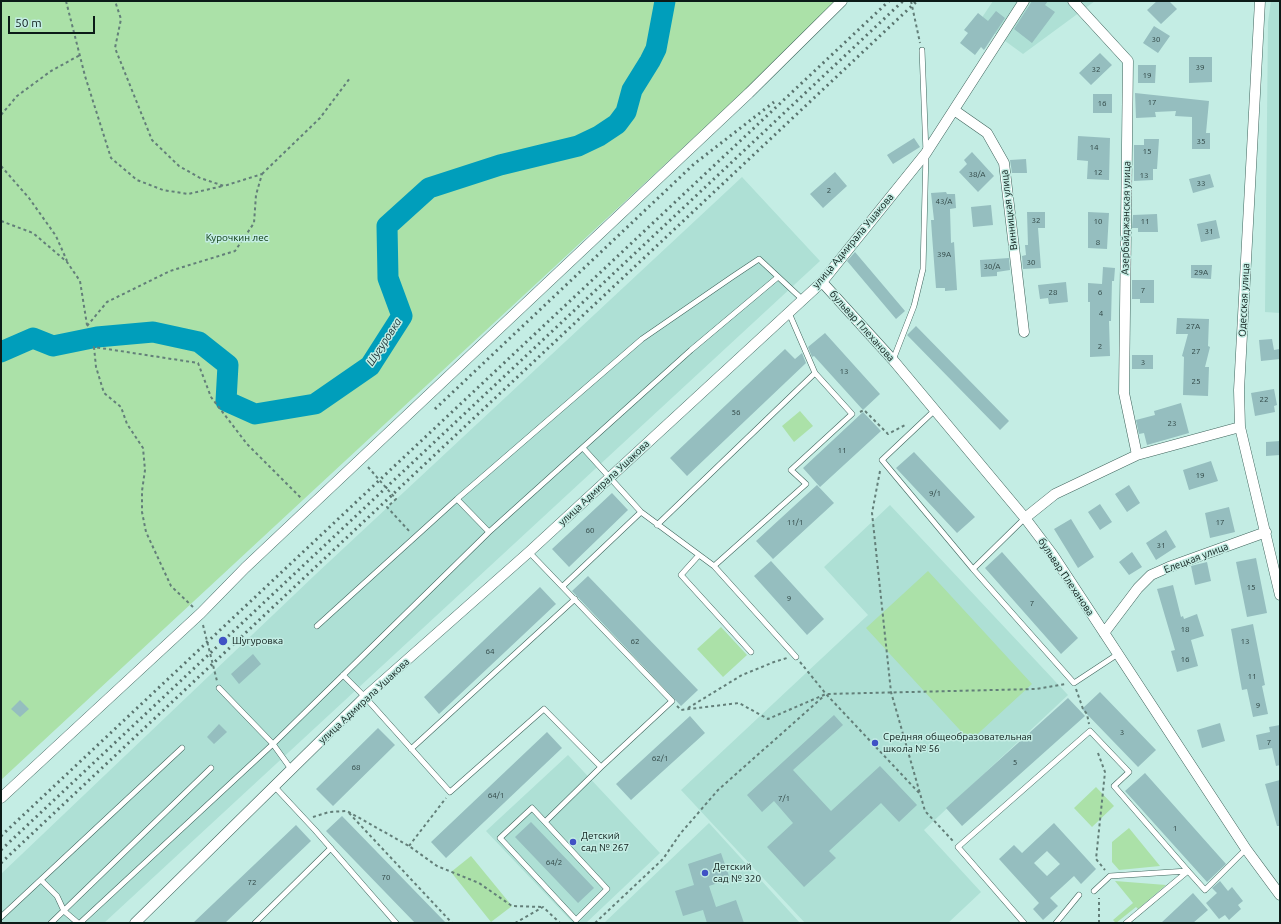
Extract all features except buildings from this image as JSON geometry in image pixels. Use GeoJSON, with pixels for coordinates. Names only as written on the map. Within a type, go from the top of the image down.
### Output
{"type":"FeatureCollection","features":[{"type":"Feature","properties":{"kind":"street"},"geometry":{"type":"LineString","coordinates":[[1,798],[201,613],[245,568],[311,508],[749,93],[842,1]]}},
{"type":"Feature","properties":{"kind":"street","name":"улица Адмирала Ушакова"},"geometry":{"type":"LineString","coordinates":[[135,923],[365,697],[529,552],[822,282],[926,153],[1024,1]]}},
{"type":"Feature","properties":{"kind":"street","name":"Азербайджанская улица"},"geometry":{"type":"LineString","coordinates":[[1073,1],[1128,61],[1124,393],[1136,455]]}},
{"type":"Feature","properties":{"kind":"street","name":"Одесская улица"},"geometry":{"type":"LineString","coordinates":[[1260,1],[1240,390],[1240,427],[1280,595]]}},
{"type":"Feature","properties":{"kind":"street","name":"Винницкая улица"},"geometry":{"type":"LineString","coordinates":[[954,110],[987,133],[1004,163],[1024,332]]}},
{"type":"Feature","properties":{"kind":"street","name":"бульвар Плеханова"},"geometry":{"type":"LineString","coordinates":[[822,282],[893,360],[1025,518],[1053,555],[1246,849],[1276,886],[1280,895]]}},
{"type":"Feature","properties":{"kind":"street"},"geometry":{"type":"LineString","coordinates":[[1025,518],[1055,494],[1136,455],[1240,427]]}},
{"type":"Feature","properties":{"kind":"street","name":"Елецкая улица"},"geometry":{"type":"LineString","coordinates":[[1104,633],[1138,588],[1152,575],[1169,567],[1266,532]]}},
{"type":"Feature","properties":{"kind":"lane"},"geometry":{"type":"LineString","coordinates":[[893,360],[914,306],[924,269],[926,153],[922,50]]}},
{"type":"Feature","properties":{"kind":"lane"},"geometry":{"type":"LineString","coordinates":[[317,626],[457,499],[642,339],[759,259],[803,300]]}},
{"type":"Feature","properties":{"kind":"lane"},"geometry":{"type":"LineString","coordinates":[[41,880],[57,896],[64,911],[79,923],[273,744],[489,532],[691,350],[778,277]]}},
{"type":"Feature","properties":{"kind":"lane"},"geometry":{"type":"LineString","coordinates":[[714,566],[806,484],[791,470],[852,414],[815,373],[789,313]]}},
{"type":"Feature","properties":{"kind":"lane"},"geometry":{"type":"LineString","coordinates":[[656,525],[815,373]]}},
{"type":"Feature","properties":{"kind":"lane"},"geometry":{"type":"LineString","coordinates":[[935,410],[882,460],[973,569],[1074,682],[1118,654]]}},
{"type":"Feature","properties":{"kind":"lane"},"geometry":{"type":"LineString","coordinates":[[583,448],[641,512],[656,525],[714,566],[796,656]]}},
{"type":"Feature","properties":{"kind":"lane"},"geometry":{"type":"LineString","coordinates":[[457,499],[489,532]]}},
{"type":"Feature","properties":{"kind":"lane"},"geometry":{"type":"LineString","coordinates":[[563,586],[641,512]]}},
{"type":"Feature","properties":{"kind":"lane"},"geometry":{"type":"LineString","coordinates":[[973,569],[1025,518]]}},
{"type":"Feature","properties":{"kind":"lane"},"geometry":{"type":"LineString","coordinates":[[529,552],[672,701],[600,767],[545,822]]}},
{"type":"Feature","properties":{"kind":"lane"},"geometry":{"type":"LineString","coordinates":[[699,555],[681,575],[751,652]]}},
{"type":"Feature","properties":{"kind":"lane"},"geometry":{"type":"LineString","coordinates":[[411,749],[575,599]]}},
{"type":"Feature","properties":{"kind":"lane"},"geometry":{"type":"LineString","coordinates":[[343,675],[365,697],[450,792],[544,709],[600,767]]}},
{"type":"Feature","properties":{"kind":"lane"},"geometry":{"type":"LineString","coordinates":[[219,688],[273,744],[291,769]]}},
{"type":"Feature","properties":{"kind":"lane"},"geometry":{"type":"LineString","coordinates":[[1024,923],[958,847],[1090,731],[1129,772],[1114,786],[1205,890],[1246,849]]}},
{"type":"Feature","properties":{"kind":"lane"},"geometry":{"type":"LineString","coordinates":[[1,918],[182,748]]}},
{"type":"Feature","properties":{"kind":"lane"},"geometry":{"type":"LineString","coordinates":[[52,923],[211,768]]}},
{"type":"Feature","properties":{"kind":"lane"},"geometry":{"type":"LineString","coordinates":[[274,786],[331,848],[396,923]]}},
{"type":"Feature","properties":{"kind":"lane"},"geometry":{"type":"LineString","coordinates":[[532,808],[545,822],[607,889],[576,920],[500,838],[532,808]]}},
{"type":"Feature","properties":{"kind":"lane"},"geometry":{"type":"LineString","coordinates":[[255,923],[331,848]]}},
{"type":"Feature","properties":{"kind":"lane"},"geometry":{"type":"LineString","coordinates":[[1094,891],[1110,876],[1188,871]]}},
{"type":"Feature","properties":{"kind":"lane"},"geometry":{"type":"LineString","coordinates":[[1126,923],[1188,871]]}},
{"type":"Feature","properties":{"kind":"lane"},"geometry":{"type":"LineString","coordinates":[[1056,923],[1079,895]]}},
{"type":"Feature","properties":{"kind":"path"},"geometry":{"type":"LineString","coordinates":[[66,1],[80,55],[111,158],[137,180],[163,190],[188,194],[224,186],[262,174],[320,118],[350,78]]}},
{"type":"Feature","properties":{"kind":"path"},"geometry":{"type":"LineString","coordinates":[[115,1],[121,18],[115,48],[152,140],[179,166],[200,178],[224,186]]}},
{"type":"Feature","properties":{"kind":"path"},"geometry":{"type":"LineString","coordinates":[[911,1],[922,50]]}},
{"type":"Feature","properties":{"kind":"path"},"geometry":{"type":"LineString","coordinates":[[1,115],[17,96],[51,71],[80,55]]}},
{"type":"Feature","properties":{"kind":"path"},"geometry":{"type":"LineString","coordinates":[[1,166],[29,198],[56,236],[68,262],[80,281],[87,326],[107,302],[118,296],[170,271],[235,251],[254,223],[256,195],[262,174]]}},
{"type":"Feature","properties":{"kind":"path"},"geometry":{"type":"LineString","coordinates":[[1,221],[33,233],[68,262]]}},
{"type":"Feature","properties":{"kind":"path"},"geometry":{"type":"LineString","coordinates":[[219,688],[213,672],[201,613],[171,586],[146,532],[142,512],[142,490],[145,470],[143,448],[127,424],[121,408],[104,393],[96,367],[94,347],[198,363],[211,396],[247,444],[311,508]]}},
{"type":"Feature","properties":{"kind":"path"},"geometry":{"type":"LineString","coordinates":[[852,414],[864,410],[888,434],[908,424]]}},
{"type":"Feature","properties":{"kind":"path"},"geometry":{"type":"LineString","coordinates":[[361,460],[396,499],[387,507],[414,537]]}},
{"type":"Feature","properties":{"kind":"path"},"geometry":{"type":"LineString","coordinates":[[882,460],[872,513],[891,692],[925,811],[958,847]]}},
{"type":"Feature","properties":{"kind":"path"},"geometry":{"type":"LineString","coordinates":[[687,709],[742,675],[774,662],[796,656],[826,694],[921,796]]}},
{"type":"Feature","properties":{"kind":"path"},"geometry":{"type":"LineString","coordinates":[[672,701],[681,710],[739,703],[768,720],[826,694],[1036,689],[1074,682],[1083,709],[1087,714],[1090,731]]}},
{"type":"Feature","properties":{"kind":"path"},"geometry":{"type":"LineString","coordinates":[[597,922],[663,858],[680,834],[718,790],[826,694]]}},
{"type":"Feature","properties":{"kind":"path"},"geometry":{"type":"LineString","coordinates":[[1098,752],[1105,772],[1096,859],[1110,876]]}},
{"type":"Feature","properties":{"kind":"path"},"geometry":{"type":"LineString","coordinates":[[409,846],[450,792]]}},
{"type":"Feature","properties":{"kind":"path"},"geometry":{"type":"LineString","coordinates":[[347,811],[452,923]]}},
{"type":"Feature","properties":{"kind":"path"},"geometry":{"type":"LineString","coordinates":[[305,820],[329,812],[347,811],[409,846],[437,866],[479,883],[512,906],[543,907],[560,923]]}},
{"type":"Feature","properties":{"kind":"path"},"geometry":{"type":"LineString","coordinates":[[1094,891],[1099,898],[1099,923]]}},
{"type":"Feature","properties":{"kind":"path"},"geometry":{"type":"LineString","coordinates":[[515,923],[543,907]]}},
{"type":"Feature","properties":{"kind":"shaded area"},"geometry":{"type":"Polygon","coordinates":[[[993,1],[1095,1],[1023,54],[979,22],[993,1]]]}},
{"type":"Feature","properties":{"kind":"shaded area"},"geometry":{"type":"Polygon","coordinates":[[[1271,1],[1280,1],[1280,313],[1265,312],[1268,22],[1271,1]]]}},
{"type":"Feature","properties":{"kind":"shaded area"},"geometry":{"type":"Polygon","coordinates":[[[742,177],[820,261],[104,923],[1,923],[1,874],[316,574],[742,177]]]}},
{"type":"Feature","properties":{"kind":"shaded area","name":"Средняя общеобразовательная школа № 56"},"geometry":{"type":"Polygon","coordinates":[[[890,505],[1068,695],[924,830],[981,892],[948,923],[805,923],[681,790],[868,615],[824,567],[890,505]]]}},
{"type":"Feature","properties":{"kind":"shaded area","name":"Детский сад № 267"},"geometry":{"type":"Polygon","coordinates":[[[568,755],[660,853],[586,923],[573,923],[486,831],[568,755]]]}},
{"type":"Feature","properties":{"kind":"shaded area","name":"Детский сад № 320"},"geometry":{"type":"Polygon","coordinates":[[[709,823],[800,923],[604,923],[709,823]]]}},
{"type":"Feature","properties":{"kind":"green space","name":"Курочкин лес"},"geometry":{"type":"Polygon","coordinates":[[[1,1],[840,1],[840,2],[1,780],[1,1]]]}},
{"type":"Feature","properties":{"kind":"green space"},"geometry":{"type":"Polygon","coordinates":[[[800,411],[813,426],[794,442],[782,426],[800,411]]]}},
{"type":"Feature","properties":{"kind":"green space"},"geometry":{"type":"Polygon","coordinates":[[[928,571],[1032,684],[970,741],[866,628],[928,571]]]}},
{"type":"Feature","properties":{"kind":"green space"},"geometry":{"type":"Polygon","coordinates":[[[721,627],[747,655],[723,677],[697,649],[721,627]]]}},
{"type":"Feature","properties":{"kind":"green space"},"geometry":{"type":"Polygon","coordinates":[[[1096,787],[1114,806],[1092,827],[1074,808],[1096,787]]]}},
{"type":"Feature","properties":{"kind":"green space"},"geometry":{"type":"Polygon","coordinates":[[[1129,828],[1160,866],[1119,870],[1112,862],[1112,842],[1129,828]]]}},
{"type":"Feature","properties":{"kind":"green space"},"geometry":{"type":"Polygon","coordinates":[[[471,856],[512,906],[491,922],[451,872],[471,856]]]}},
{"type":"Feature","properties":{"kind":"green space"},"geometry":{"type":"Polygon","coordinates":[[[1115,881],[1166,885],[1138,909],[1136,907],[1116,923],[1113,920],[1133,903],[1115,881]]]}},
{"type":"Feature","properties":{"kind":"waterway","name":"Шугуровка"},"geometry":{"type":"LineString","coordinates":[[1,352],[33,338],[53,346],[97,337],[153,332],[199,342],[228,365],[226,401],[255,414],[315,404],[370,366],[402,316],[388,278],[387,226],[429,188],[500,165],[578,146],[599,136],[617,124],[626,112],[632,90],[656,49],[665,1]]}},
{"type":"Feature","properties":{"kind":"railway"},"geometry":{"type":"LineString","coordinates":[[1,836],[889,1]]}},
{"type":"Feature","properties":{"kind":"railway"},"geometry":{"type":"LineString","coordinates":[[1,850],[903,1]]}},
{"type":"Feature","properties":{"kind":"railway"},"geometry":{"type":"LineString","coordinates":[[1,863],[917,1]]}},
{"type":"Feature","properties":{"kind":"railway"},"geometry":{"type":"LineString","coordinates":[[435,409],[694,164],[774,102]]}},
{"type":"Feature","properties":{"kind":"place","name":"Шугуровка"},"geometry":{"type":"Point","coordinates":[223,641]}},
{"type":"Feature","properties":{"kind":"place","name":"Средняя общеобразовательная школа № 56"},"geometry":{"type":"Point","coordinates":[875,743]}},
{"type":"Feature","properties":{"kind":"place","name":"Детский сад № 267"},"geometry":{"type":"Point","coordinates":[573,842]}},
{"type":"Feature","properties":{"kind":"place","name":"Детский сад № 320"},"geometry":{"type":"Point","coordinates":[705,873]}}]}
